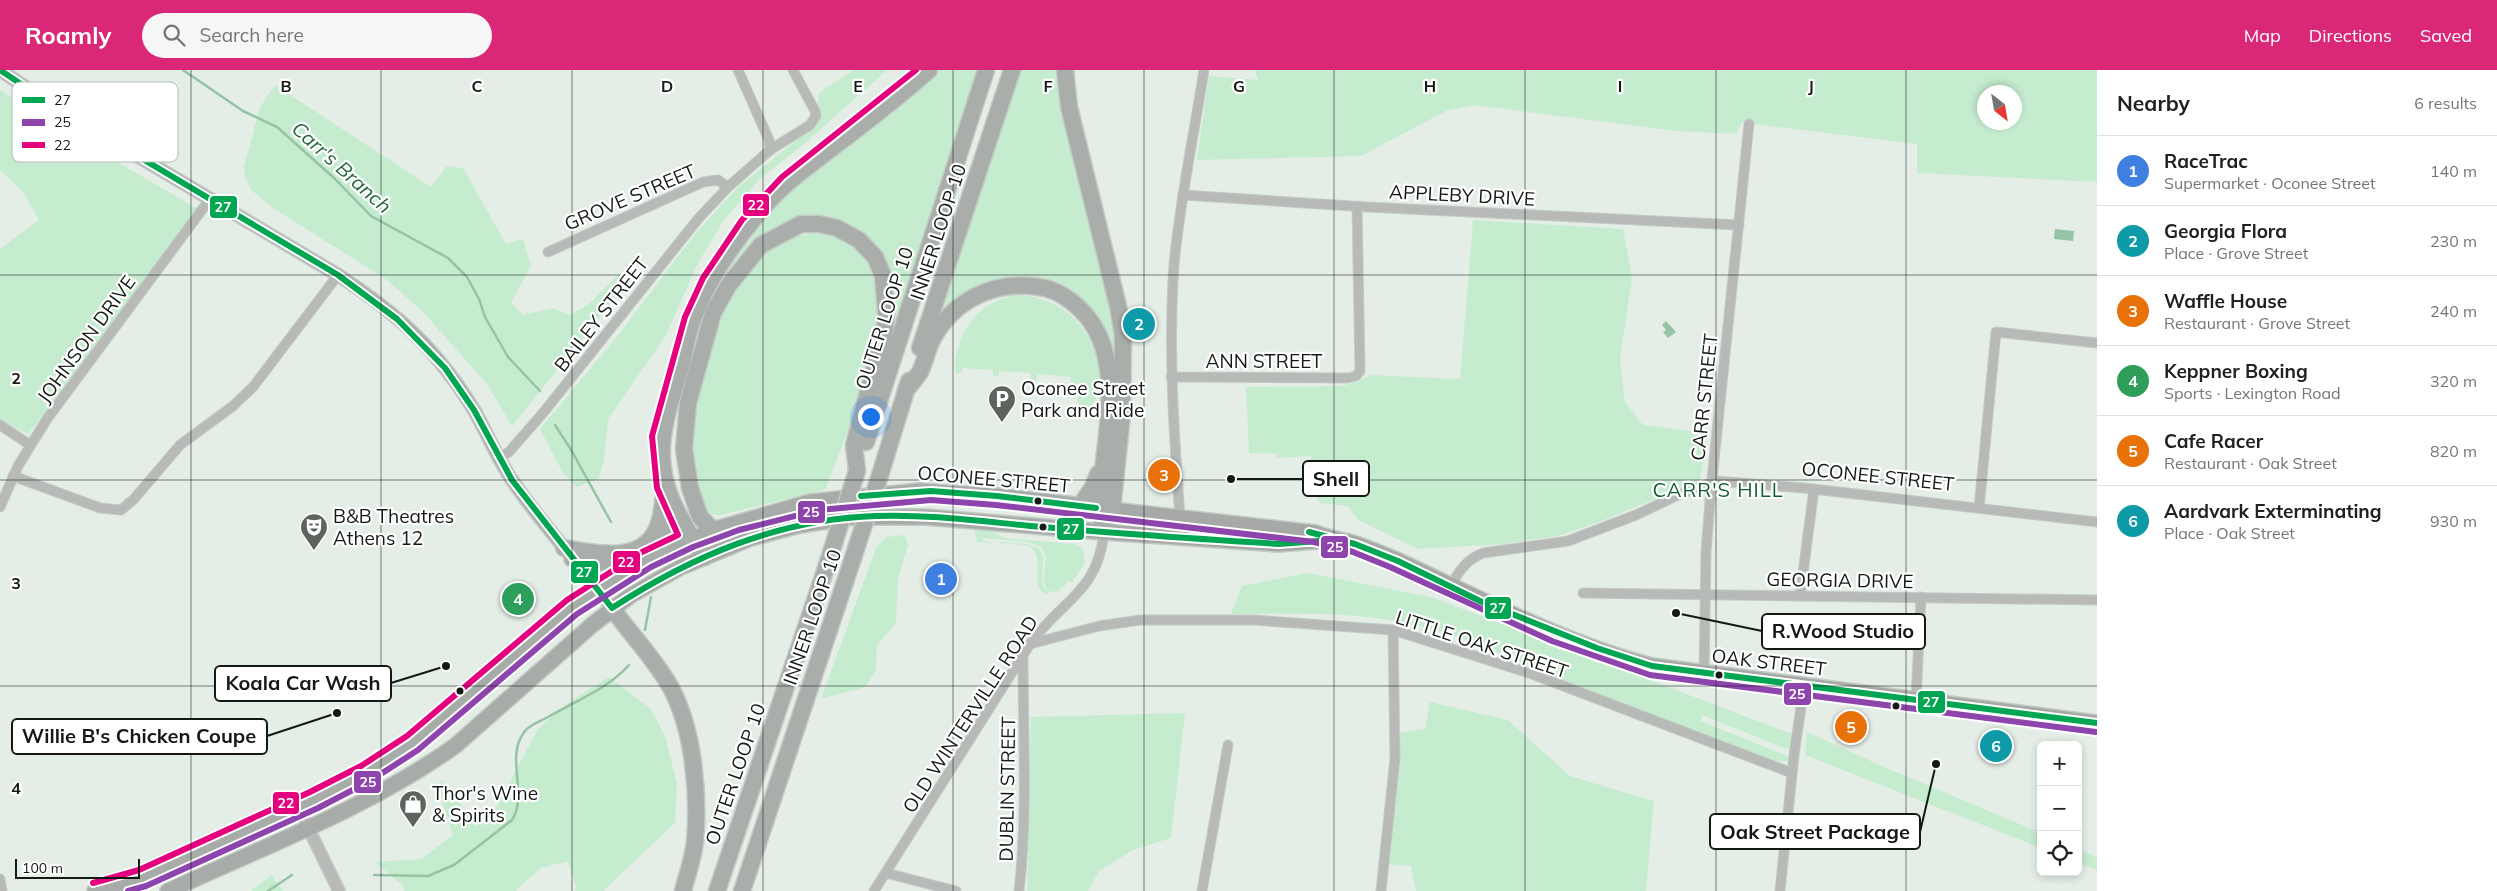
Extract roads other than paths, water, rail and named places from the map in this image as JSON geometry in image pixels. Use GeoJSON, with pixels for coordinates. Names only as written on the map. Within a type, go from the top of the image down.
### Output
{"type":"FeatureCollection","features":[{"type":"Feature","properties":{"kind":"highway"},"geometry":{"type":"LineString","coordinates":[[568,553],[607,555],[634,550],[648,542],[659,524],[665,486],[661,437],[665,417],[693,319],[711,282],[749,225],[788,183],[896,99],[929,70]]}},
{"type":"Feature","properties":{"kind":"highway","name":"OUTER LOOP 10"},"geometry":{"type":"LineString","coordinates":[[717,891],[828,562],[986,70]]}},
{"type":"Feature","properties":{"kind":"highway","name":"INNER LOOP 10"},"geometry":{"type":"LineString","coordinates":[[742,891],[1012,70]]}},
{"type":"Feature","properties":{"kind":"highway"},"geometry":{"type":"LineString","coordinates":[[1065,70],[1069,107],[1118,306],[1123,335],[1122,414],[1104,532]]}},
{"type":"Feature","properties":{"kind":"highway"},"geometry":{"type":"LineString","coordinates":[[713,530],[700,517],[692,501],[684,450],[688,403],[697,364],[713,313],[728,286],[761,245],[801,224],[819,224],[837,228],[859,240],[875,257],[884,275],[885,330],[854,445],[857,471]]}},
{"type":"Feature","properties":{"kind":"highway"},"geometry":{"type":"LineString","coordinates":[[906,390],[920,371],[932,340],[943,324],[948,317],[969,299],[988,289],[1007,285],[1044,288],[1061,295],[1088,316],[1104,343],[1108,358],[1108,428],[1104,461],[1106,509]]}},
{"type":"Feature","properties":{"kind":"highway"},"geometry":{"type":"LineString","coordinates":[[1080,506],[1093,487],[1104,461]]}},
{"type":"Feature","properties":{"kind":"highway"},"geometry":{"type":"LineString","coordinates":[[665,486],[690,539],[705,557]]}},
{"type":"Feature","properties":{"kind":"highway","name":"OCONEE STREET"},"geometry":{"type":"LineString","coordinates":[[653,556],[713,530],[810,502],[920,491],[997,496],[1106,509]]}},
{"type":"Feature","properties":{"kind":"highway"},"geometry":{"type":"LineString","coordinates":[[95,891],[142,878],[298,807],[365,774],[412,743],[536,636],[598,590],[653,556],[670,530],[672,504]]}},
{"type":"Feature","properties":{"kind":"highway","name":"OCONEE STREET"},"geometry":{"type":"LineString","coordinates":[[168,891],[307,828],[382,791],[430,764],[455,746],[612,608],[658,579],[751,538],[800,525],[853,517],[926,517],[1104,532]]}},
{"type":"Feature","properties":{"kind":"highway"},"geometry":{"type":"LineString","coordinates":[[568,553],[600,563],[653,556]]}},
{"type":"Feature","properties":{"kind":"highway"},"geometry":{"type":"LineString","coordinates":[[612,608],[672,690],[685,726],[694,771],[696,801],[695,844],[683,891]]}},
{"type":"Feature","properties":{"kind":"main road"},"geometry":{"type":"LineString","coordinates":[[0,70],[18,82]]}},
{"type":"Feature","properties":{"kind":"main road"},"geometry":{"type":"LineString","coordinates":[[148,162],[338,275],[398,317],[428,347],[474,411],[498,458],[532,509],[612,608]]}},
{"type":"Feature","properties":{"kind":"main road","name":"OCONEE STREET"},"geometry":{"type":"LineString","coordinates":[[1106,509],[1316,533],[1332,540],[1355,544],[1389,557],[1450,587]]}},
{"type":"Feature","properties":{"kind":"main road","name":"OCONEE STREET"},"geometry":{"type":"LineString","coordinates":[[1104,532],[1279,544],[1332,540]]}},
{"type":"Feature","properties":{"kind":"main road","name":"OAK STREET"},"geometry":{"type":"LineString","coordinates":[[1450,587],[1629,660],[1704,674],[2097,723]]}},
{"type":"Feature","properties":{"kind":"street"},"geometry":{"type":"LineString","coordinates":[[738,70],[769,140],[770,150]]}},
{"type":"Feature","properties":{"kind":"street"},"geometry":{"type":"LineString","coordinates":[[728,188],[770,150],[810,125],[816,116],[794,70]]}},
{"type":"Feature","properties":{"kind":"street"},"geometry":{"type":"LineString","coordinates":[[1180,518],[1171,377],[1174,265],[1183,195],[1204,70]]}},
{"type":"Feature","properties":{"kind":"street","name":"CARR STREET"},"geometry":{"type":"LineString","coordinates":[[1704,674],[1705,594],[1712,483],[1749,124]]}},
{"type":"Feature","properties":{"kind":"street","name":"GROVE STREET"},"geometry":{"type":"LineString","coordinates":[[548,252],[703,182],[718,180],[728,188]]}},
{"type":"Feature","properties":{"kind":"street","name":"BAILEY STREET"},"geometry":{"type":"LineString","coordinates":[[498,458],[509,452],[543,413],[698,219],[728,188]]}},
{"type":"Feature","properties":{"kind":"street","name":"APPLEBY DRIVE"},"geometry":{"type":"LineString","coordinates":[[1183,195],[1357,206],[1739,225]]}},
{"type":"Feature","properties":{"kind":"street","name":"JOHNSON DRIVE"},"geometry":{"type":"LineString","coordinates":[[0,507],[13,476],[30,446],[70,386],[210,199]]}},
{"type":"Feature","properties":{"kind":"street","name":"ANN STREET"},"geometry":{"type":"LineString","coordinates":[[1171,377],[1348,378],[1356,376],[1360,371],[1357,206]]}},
{"type":"Feature","properties":{"kind":"street"},"geometry":{"type":"LineString","coordinates":[[13,476],[100,508],[121,510],[134,499],[180,444],[233,406],[247,393],[338,275]]}},
{"type":"Feature","properties":{"kind":"street"},"geometry":{"type":"LineString","coordinates":[[1979,508],[1996,332],[2097,343]]}},
{"type":"Feature","properties":{"kind":"street"},"geometry":{"type":"LineString","coordinates":[[0,425],[30,446]]}},
{"type":"Feature","properties":{"kind":"street","name":"OCONEE STREET"},"geometry":{"type":"LineString","coordinates":[[1450,587],[1460,569],[1478,555],[1568,541],[1636,515],[1676,496],[1712,483],[1727,480],[2097,522]]}},
{"type":"Feature","properties":{"kind":"street"},"geometry":{"type":"LineString","coordinates":[[1800,596],[1814,489]]}},
{"type":"Feature","properties":{"kind":"street","name":"OLD WINTERVILLE ROAD"},"geometry":{"type":"LineString","coordinates":[[874,891],[1030,644],[1090,580],[1099,560],[1104,532]]}},
{"type":"Feature","properties":{"kind":"street","name":"GEORGIA DRIVE"},"geometry":{"type":"LineString","coordinates":[[1583,593],[2097,600]]}},
{"type":"Feature","properties":{"kind":"street"},"geometry":{"type":"LineString","coordinates":[[1916,700],[1921,597]]}},
{"type":"Feature","properties":{"kind":"street","name":"LITTLE OAK STREET"},"geometry":{"type":"LineString","coordinates":[[1030,644],[1099,626],[1140,620],[1253,620],[1393,630],[1532,674],[1792,773]]}},
{"type":"Feature","properties":{"kind":"street"},"geometry":{"type":"LineString","coordinates":[[1381,891],[1394,758],[1393,630]]}},
{"type":"Feature","properties":{"kind":"street","name":"DUBLIN STREET"},"geometry":{"type":"LineString","coordinates":[[1019,891],[1023,864],[1024,806],[1022,656]]}},
{"type":"Feature","properties":{"kind":"street"},"geometry":{"type":"LineString","coordinates":[[1780,891],[1792,773],[1804,686]]}},
{"type":"Feature","properties":{"kind":"street"},"geometry":{"type":"LineString","coordinates":[[1202,891],[1228,745]]}},
{"type":"Feature","properties":{"kind":"street"},"geometry":{"type":"LineString","coordinates":[[298,807],[338,891]]}},
{"type":"Feature","properties":{"kind":"street"},"geometry":{"type":"LineString","coordinates":[[886,873],[956,891]]}},
{"type":"Feature","properties":{"kind":"street"},"geometry":{"type":"LineString","coordinates":[[0,879],[2,891]]}},
{"type":"Feature","properties":{"kind":"waterway","name":"Carr's Branch"},"geometry":{"type":"LineString","coordinates":[[183,70],[243,111],[277,127],[334,178],[371,216],[448,258],[467,277],[479,299],[485,317],[508,357],[540,391]]}},
{"type":"Feature","properties":{"kind":"waterway","name":"Carr's Branch"},"geometry":{"type":"LineString","coordinates":[[555,425],[611,522]]}},
{"type":"Feature","properties":{"kind":"waterway","name":"Carr's Branch"},"geometry":{"type":"LineString","coordinates":[[645,630],[651,597]]}},
{"type":"Feature","properties":{"kind":"waterway","name":"Carr's Branch"},"geometry":{"type":"LineString","coordinates":[[374,875],[428,876],[454,865],[512,820],[517,809],[518,798],[516,752],[519,741],[525,731],[532,725],[601,688],[612,681],[629,665]]}},
{"type":"Feature","properties":{"kind":"waterway","name":"Carr's Branch"},"geometry":{"type":"LineString","coordinates":[[268,891],[292,875]]}},
{"type":"Feature","properties":{"kind":"place","name":"Georgia Flora"},"geometry":{"type":"Point","coordinates":[1139,324]}},
{"type":"Feature","properties":{"kind":"place","name":"Oconee Street Park and Ride"},"geometry":{"type":"Point","coordinates":[1002,423]}},
{"type":"Feature","properties":{"kind":"place","name":"Waffle House"},"geometry":{"type":"Point","coordinates":[1164,475]}},
{"type":"Feature","properties":{"kind":"place","name":"Shell"},"geometry":{"type":"Point","coordinates":[1231,479]}},
{"type":"Feature","properties":{"kind":"place","name":"B&B Theatres Athens 12"},"geometry":{"type":"Point","coordinates":[314,551]}},
{"type":"Feature","properties":{"kind":"place","name":"RaceTrac"},"geometry":{"type":"Point","coordinates":[941,579]}},
{"type":"Feature","properties":{"kind":"place","name":"Keppner Boxing"},"geometry":{"type":"Point","coordinates":[518,599]}},
{"type":"Feature","properties":{"kind":"place","name":"R.Wood Studio"},"geometry":{"type":"Point","coordinates":[1676,613]}},
{"type":"Feature","properties":{"kind":"place","name":"Koala Car Wash"},"geometry":{"type":"Point","coordinates":[446,666]}},
{"type":"Feature","properties":{"kind":"place","name":"Willie B's Chicken Coupe"},"geometry":{"type":"Point","coordinates":[337,713]}},
{"type":"Feature","properties":{"kind":"place","name":"Cafe Racer"},"geometry":{"type":"Point","coordinates":[1851,727]}},
{"type":"Feature","properties":{"kind":"place","name":"Aardvark Exterminating"},"geometry":{"type":"Point","coordinates":[1996,746]}},
{"type":"Feature","properties":{"kind":"place","name":"Oak Street Package"},"geometry":{"type":"Point","coordinates":[1936,764]}},
{"type":"Feature","properties":{"kind":"place","name":"Thor's Wine & Spirits"},"geometry":{"type":"Point","coordinates":[413,828]}},
{"type":"Feature","properties":{"kind":"district","name":"CARR'S HILL"},"geometry":{"type":"Point","coordinates":[1718,489]}}]}
